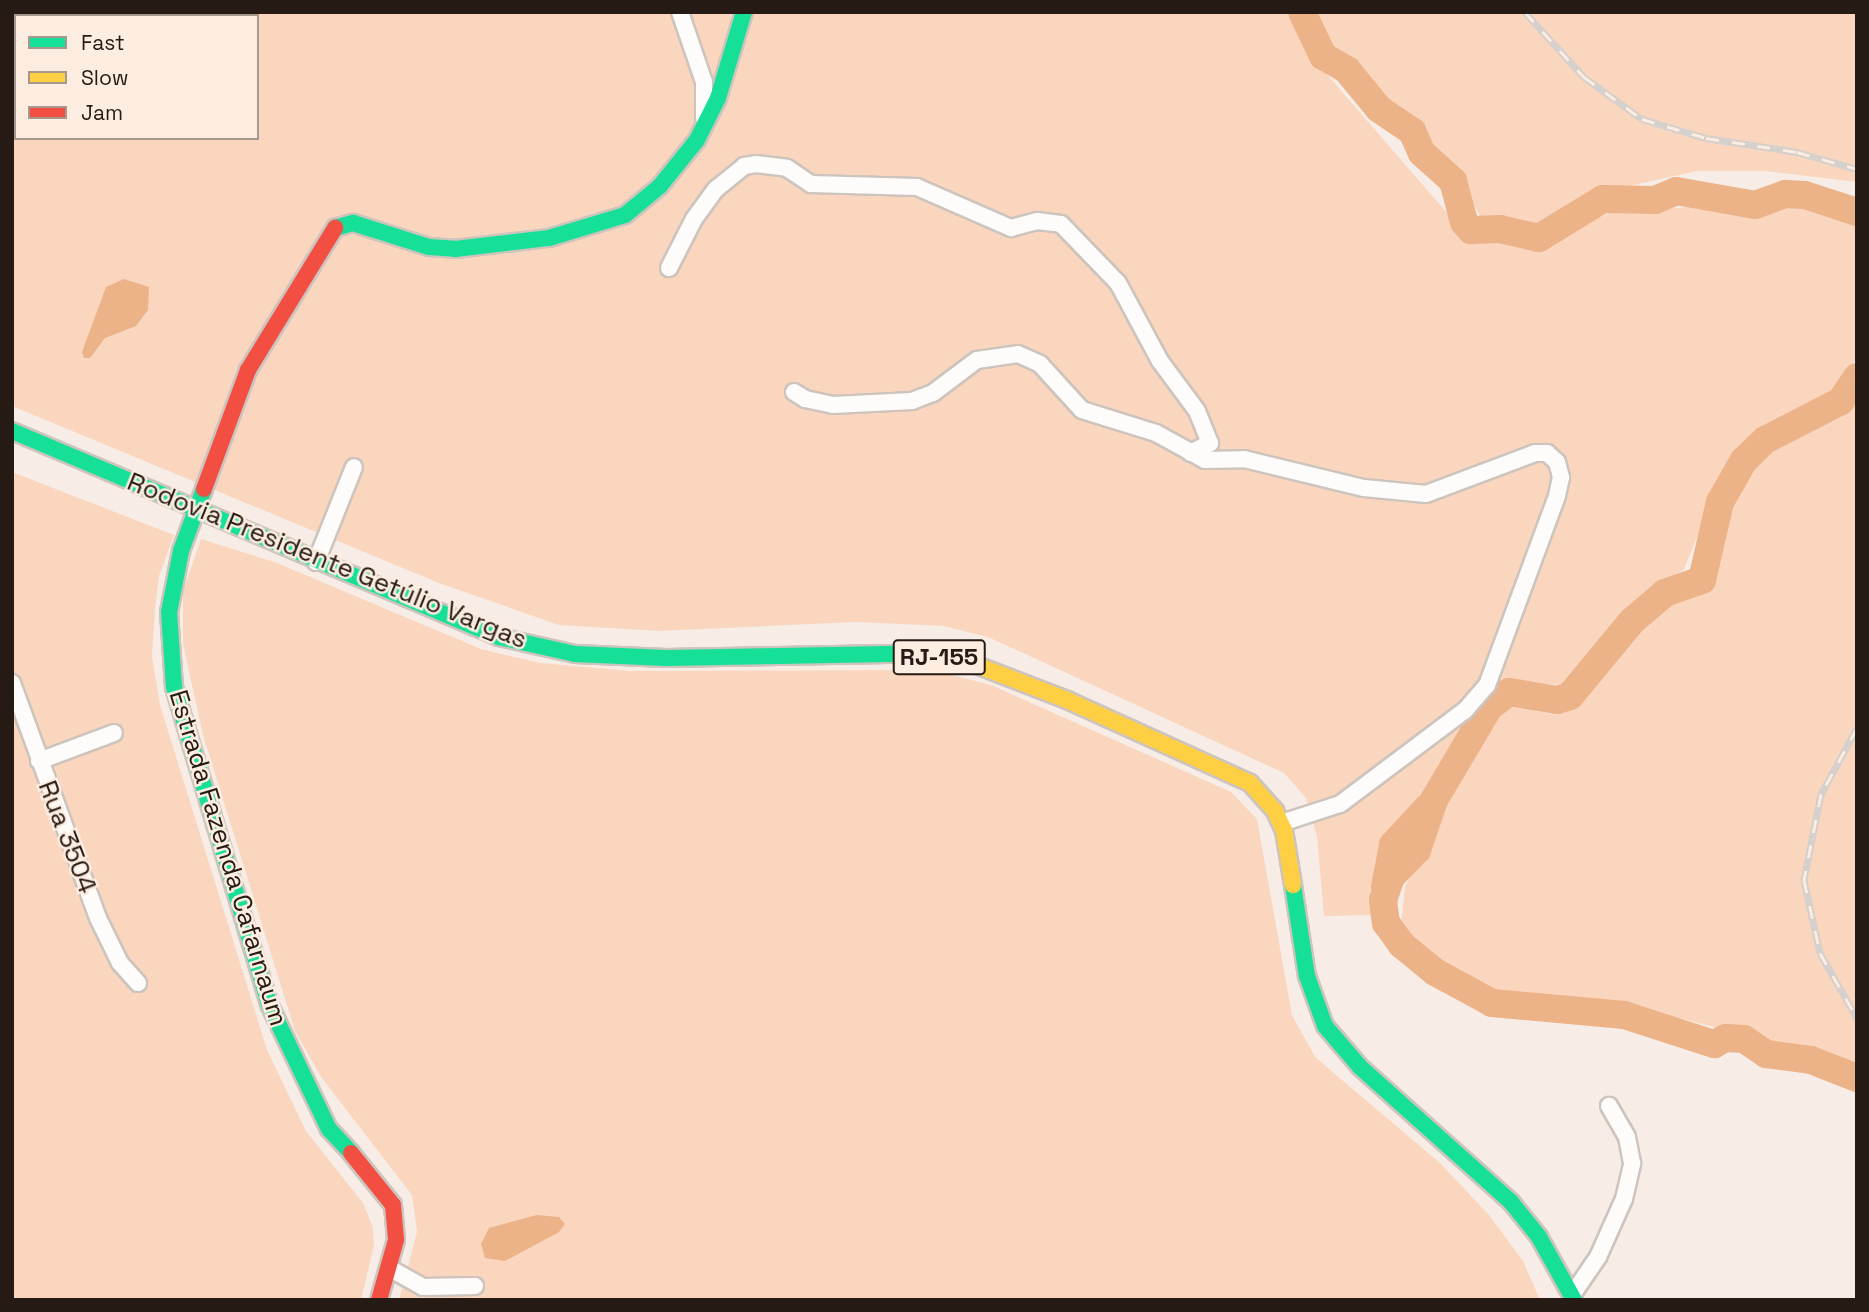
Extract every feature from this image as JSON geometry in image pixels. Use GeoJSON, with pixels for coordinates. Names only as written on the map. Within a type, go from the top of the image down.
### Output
{"type":"FeatureCollection","features":[{"type":"Feature","properties":{"kind":"main road","name":"Estrada Fazenda Cafarnaum"},"geometry":{"type":"LineString","coordinates":[[379,1300],[396,1240],[393,1205],[380,1183],[329,1129],[269,1004],[174,687],[169,612],[181,551],[248,370],[332,229],[353,223],[429,247],[455,250],[550,238],[625,215],[660,186],[703,130],[744,12]]}},
{"type":"Feature","properties":{"kind":"main road","name":"Rodovia Presidente Getúlio Vargas"},"geometry":{"type":"LineString","coordinates":[[12,431],[197,508],[316,562],[499,637],[575,654],[666,658],[903,654],[966,662],[1067,700],[1231,773],[1263,794],[1280,823],[1290,852],[1307,976],[1325,1026],[1360,1068],[1511,1202],[1539,1237],[1573,1297]]}},
{"type":"Feature","properties":{"kind":"street"},"geometry":{"type":"LineString","coordinates":[[680,12],[704,82],[703,130]]}},
{"type":"Feature","properties":{"kind":"street"},"geometry":{"type":"LineString","coordinates":[[669,268],[711,196],[732,174],[756,164],[787,168],[811,184],[917,187],[1012,228],[1037,221],[1061,223],[1118,283],[1160,361],[1197,411],[1210,443],[1190,453]]}},
{"type":"Feature","properties":{"kind":"street"},"geometry":{"type":"LineString","coordinates":[[794,392],[832,405],[912,401],[933,393],[977,360],[1018,355],[1040,364],[1082,410],[1156,433],[1205,460],[1244,459],[1351,486],[1426,494],[1535,453],[1547,453],[1557,463],[1561,477],[1501,659],[1487,685],[1464,710],[1340,804],[1280,823]]}},
{"type":"Feature","properties":{"kind":"street"},"geometry":{"type":"LineString","coordinates":[[316,562],[354,467]]}},
{"type":"Feature","properties":{"kind":"street","name":"Rua 3504"},"geometry":{"type":"LineString","coordinates":[[12,683],[108,942],[138,983]]}},
{"type":"Feature","properties":{"kind":"street"},"geometry":{"type":"LineString","coordinates":[[39,761],[114,733]]}},
{"type":"Feature","properties":{"kind":"street"},"geometry":{"type":"LineString","coordinates":[[1573,1297],[1598,1257],[1623,1199],[1632,1163],[1627,1137],[1609,1106]]}},
{"type":"Feature","properties":{"kind":"street"},"geometry":{"type":"LineString","coordinates":[[389,1268],[423,1287],[475,1286]]}},
{"type":"Feature","properties":{"kind":"shaded area"},"geometry":{"type":"Polygon","coordinates":[[[12,12],[1286,12],[1324,71],[1468,237],[1538,246],[1611,212],[1689,207],[1759,214],[1779,207],[1805,208],[1857,223],[1857,357],[1830,397],[1771,427],[1741,454],[1712,500],[1684,569],[1631,612],[1576,677],[1564,685],[1509,683],[1478,710],[1445,767],[1401,817],[1388,840],[1378,861],[1373,915],[1324,916],[1317,837],[1306,798],[1284,773],[988,637],[943,626],[856,622],[660,631],[559,625],[439,583],[12,406],[12,12]]]}},
{"type":"Feature","properties":{"kind":"shaded area"},"geometry":{"type":"Polygon","coordinates":[[[1313,12],[1857,12],[1857,182],[1766,171],[1697,171],[1620,188],[1539,228],[1483,220],[1446,164],[1426,149],[1410,119],[1374,94],[1334,55],[1313,12]]]}},
{"type":"Feature","properties":{"kind":"shaded area"},"geometry":{"type":"Polygon","coordinates":[[[124,279],[149,287],[148,310],[136,326],[105,338],[90,358],[84,358],[82,352],[106,287],[124,279]]]}},
{"type":"Feature","properties":{"kind":"shaded area"},"geometry":{"type":"Polygon","coordinates":[[[1857,395],[1857,1072],[1822,1056],[1642,1008],[1591,999],[1501,997],[1427,956],[1408,938],[1401,924],[1405,887],[1443,804],[1485,728],[1514,705],[1556,715],[1583,697],[1632,630],[1671,596],[1712,581],[1718,565],[1716,533],[1732,493],[1755,457],[1838,412],[1857,395]]]}},
{"type":"Feature","properties":{"kind":"shaded area"},"geometry":{"type":"Polygon","coordinates":[[[12,472],[174,535],[159,576],[155,609],[152,656],[160,705],[267,1050],[306,1131],[363,1203],[373,1228],[374,1245],[361,1300],[12,1300],[12,472]]]}},
{"type":"Feature","properties":{"kind":"shaded area"},"geometry":{"type":"Polygon","coordinates":[[[201,539],[277,563],[481,649],[540,663],[630,671],[932,670],[991,685],[1231,792],[1257,819],[1292,1015],[1315,1057],[1440,1163],[1489,1215],[1523,1261],[1540,1300],[399,1300],[417,1232],[412,1195],[321,1077],[295,1031],[203,735],[183,644],[183,591],[201,539]]]}},
{"type":"Feature","properties":{"kind":"shaded area"},"geometry":{"type":"Polygon","coordinates":[[[537,1215],[559,1217],[565,1224],[559,1232],[505,1261],[485,1258],[481,1244],[489,1228],[537,1215]]]}},
{"type":"Feature","properties":{"kind":"waterway"},"geometry":{"type":"LineString","coordinates":[[1302,12],[1323,56],[1347,70],[1379,109],[1412,131],[1422,153],[1453,181],[1464,222],[1471,230],[1500,229],[1539,238],[1603,199],[1655,200],[1676,191],[1755,205],[1786,194],[1805,195],[1857,212]]}},
{"type":"Feature","properties":{"kind":"waterway"},"geometry":{"type":"LineString","coordinates":[[1857,377],[1841,401],[1765,440],[1744,460],[1720,502],[1702,580],[1665,593],[1632,621],[1570,696],[1557,700],[1509,692],[1489,707],[1434,800],[1417,850],[1391,877],[1383,900],[1386,923],[1402,945],[1435,972],[1492,1003],[1624,1015],[1714,1044],[1726,1038],[1744,1039],[1766,1054],[1811,1060],[1857,1078]]}},
{"type":"Feature","properties":{"kind":"waterway"},"geometry":{"type":"LineString","coordinates":[[1385,887],[1393,845],[1428,807]]}},
{"type":"Feature","properties":{"kind":"railway"},"geometry":{"type":"LineString","coordinates":[[1525,12],[1584,77],[1642,119],[1706,138],[1797,152],[1857,169]]}},
{"type":"Feature","properties":{"kind":"railway"},"geometry":{"type":"LineString","coordinates":[[1857,728],[1821,794],[1804,880],[1820,953],[1857,1018]]}},
{"type":"Feature","properties":{"kind":"traffic: fast"},"geometry":{"type":"LineString","coordinates":[[335,228],[353,223],[429,247],[455,249],[549,238],[625,215],[660,186],[697,140],[718,98],[744,12]]}},
{"type":"Feature","properties":{"kind":"traffic: fast"},"geometry":{"type":"LineString","coordinates":[[12,431],[499,637],[575,654],[666,658],[903,654],[944,659]]}},
{"type":"Feature","properties":{"kind":"traffic: fast"},"geometry":{"type":"LineString","coordinates":[[204,489],[181,551],[169,612],[174,687],[269,1004],[329,1129],[351,1153]]}},
{"type":"Feature","properties":{"kind":"traffic: fast"},"geometry":{"type":"LineString","coordinates":[[1293,885],[1307,976],[1325,1026],[1360,1067],[1511,1202],[1539,1237],[1574,1300]]}},
{"type":"Feature","properties":{"kind":"traffic: slow"},"geometry":{"type":"LineString","coordinates":[[944,659],[966,661],[1067,700],[1250,783],[1275,811],[1284,830],[1293,885]]}},
{"type":"Feature","properties":{"kind":"traffic: jam"},"geometry":{"type":"LineString","coordinates":[[204,489],[248,370],[335,228]]}},
{"type":"Feature","properties":{"kind":"traffic: jam"},"geometry":{"type":"LineString","coordinates":[[351,1153],[393,1205],[396,1240],[379,1300]]}}]}
